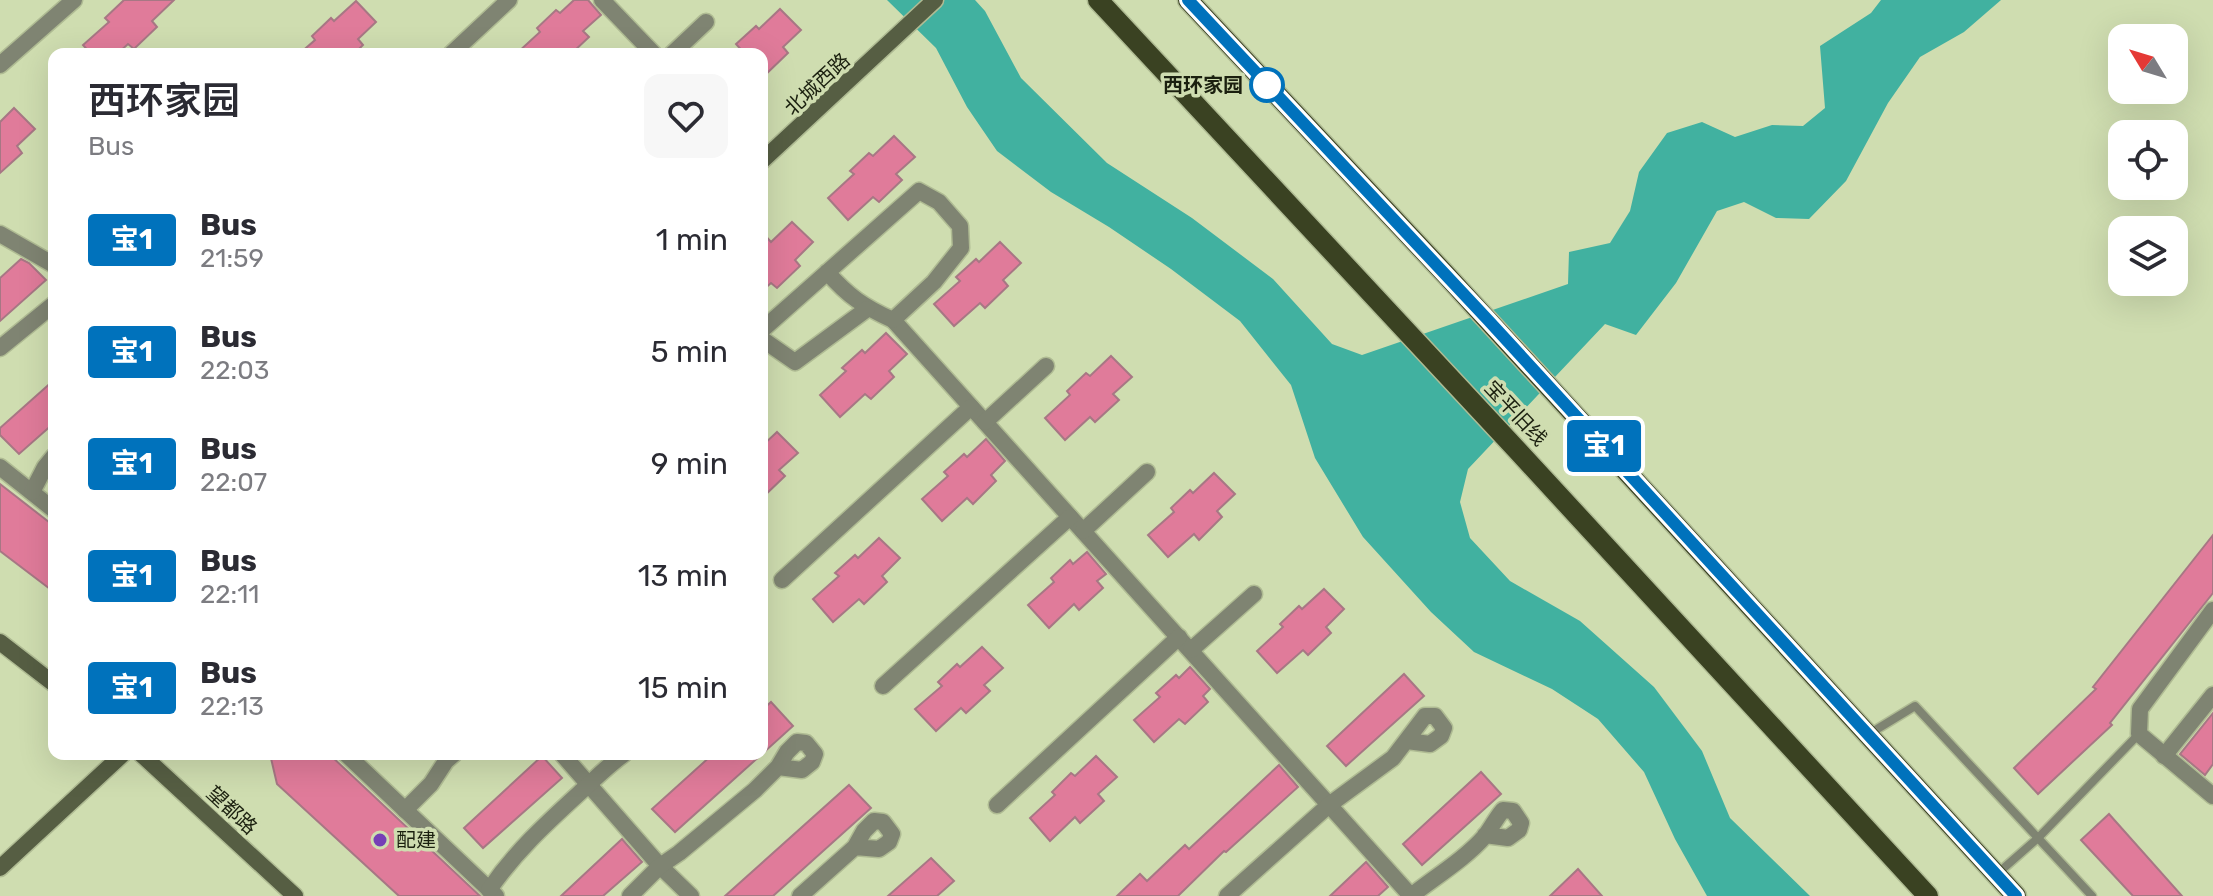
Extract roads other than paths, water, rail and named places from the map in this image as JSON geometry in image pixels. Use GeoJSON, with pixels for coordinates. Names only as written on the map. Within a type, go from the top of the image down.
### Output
{"type":"FeatureCollection","features":[{"type":"Feature","properties":{"kind":"main road","name":"宝平旧线"},"geometry":{"type":"LineString","coordinates":[[1098,0],[1928,896]]}},
{"type":"Feature","properties":{"kind":"main road"},"geometry":{"type":"LineString","coordinates":[[1188,0],[1448,277],[2016,896]]}},
{"type":"Feature","properties":{"kind":"street"},"geometry":{"type":"LineString","coordinates":[[0,65],[74,0]]}},
{"type":"Feature","properties":{"kind":"street"},"geometry":{"type":"LineString","coordinates":[[457,48],[509,0]]}},
{"type":"Feature","properties":{"kind":"street"},"geometry":{"type":"LineString","coordinates":[[602,0],[648,48]]}},
{"type":"Feature","properties":{"kind":"street","name":"北城西路"},"geometry":{"type":"LineString","coordinates":[[768,155],[935,0]]}},
{"type":"Feature","properties":{"kind":"street"},"geometry":{"type":"LineString","coordinates":[[678,48],[706,22]]}},
{"type":"Feature","properties":{"kind":"street"},"geometry":{"type":"LineString","coordinates":[[768,325],[919,191],[939,202],[960,226],[961,248],[934,282],[893,320]]}},
{"type":"Feature","properties":{"kind":"street"},"geometry":{"type":"LineString","coordinates":[[0,234],[48,262]]}},
{"type":"Feature","properties":{"kind":"street"},"geometry":{"type":"LineString","coordinates":[[827,272],[867,309],[893,320],[1411,896],[1485,835]]}},
{"type":"Feature","properties":{"kind":"street"},"geometry":{"type":"LineString","coordinates":[[0,348],[48,309]]}},
{"type":"Feature","properties":{"kind":"street"},"geometry":{"type":"LineString","coordinates":[[768,343],[795,362],[867,309]]}},
{"type":"Feature","properties":{"kind":"street"},"geometry":{"type":"LineString","coordinates":[[985,422],[1046,366]]}},
{"type":"Feature","properties":{"kind":"street"},"geometry":{"type":"LineString","coordinates":[[782,580],[971,407]]}},
{"type":"Feature","properties":{"kind":"street"},"geometry":{"type":"LineString","coordinates":[[32,492],[48,463]]}},
{"type":"Feature","properties":{"kind":"street"},"geometry":{"type":"LineString","coordinates":[[0,467],[48,505]]}},
{"type":"Feature","properties":{"kind":"street"},"geometry":{"type":"LineString","coordinates":[[1083,531],[1147,472]]}},
{"type":"Feature","properties":{"kind":"street"},"geometry":{"type":"LineString","coordinates":[[883,686],[1070,517]]}},
{"type":"Feature","properties":{"kind":"street"},"geometry":{"type":"LineString","coordinates":[[1191,650],[1254,594]]}},
{"type":"Feature","properties":{"kind":"street"},"geometry":{"type":"LineString","coordinates":[[2213,610],[2140,709],[2139,734],[2213,796]]}},
{"type":"Feature","properties":{"kind":"street"},"geometry":{"type":"LineString","coordinates":[[997,805],[1179,637]]}},
{"type":"Feature","properties":{"kind":"street"},"geometry":{"type":"LineString","coordinates":[[0,642],[48,679]]}},
{"type":"Feature","properties":{"kind":"street"},"geometry":{"type":"LineString","coordinates":[[2164,756],[2213,695]]}},
{"type":"Feature","properties":{"kind":"street"},"geometry":{"type":"LineString","coordinates":[[1227,896],[1329,805],[1393,758],[1407,741]]}},
{"type":"Feature","properties":{"kind":"street"},"geometry":{"type":"LineString","coordinates":[[0,868],[117,760]]}},
{"type":"Feature","properties":{"kind":"street","name":"望都路"},"geometry":{"type":"LineString","coordinates":[[148,760],[295,896]]}},
{"type":"Feature","properties":{"kind":"street"},"geometry":{"type":"LineString","coordinates":[[352,760],[492,893],[508,862],[615,760]]}},
{"type":"Feature","properties":{"kind":"street"},"geometry":{"type":"LineString","coordinates":[[405,810],[431,784],[447,760]]}},
{"type":"Feature","properties":{"kind":"street"},"geometry":{"type":"LineString","coordinates":[[567,760],[660,866],[691,896]]}},
{"type":"Feature","properties":{"kind":"street"},"geometry":{"type":"LineString","coordinates":[[630,896],[660,866],[710,828],[778,767]]}},
{"type":"Feature","properties":{"kind":"street"},"geometry":{"type":"LineString","coordinates":[[800,896],[855,847]]}},
{"type":"Feature","properties":{"kind":"lane"},"geometry":{"type":"LineString","coordinates":[[1868,735],[1915,706],[2092,896]]}},
{"type":"Feature","properties":{"kind":"lane"},"geometry":{"type":"LineString","coordinates":[[1997,874],[2038,838],[2139,734]]}},
{"type":"Feature","properties":{"kind":"water"},"geometry":{"type":"Polygon","coordinates":[[[887,0],[975,0],[985,11],[1021,78],[1107,163],[1192,218],[1273,279],[1332,344],[1362,355],[1568,284],[1569,252],[1610,243],[1630,211],[1639,172],[1667,133],[1702,122],[1735,137],[1772,125],[1803,126],[1825,108],[1820,46],[1871,13],[1881,0],[2001,0],[1964,32],[1920,57],[1888,103],[1846,181],[1809,219],[1776,218],[1744,202],[1717,211],[1676,283],[1636,335],[1605,324],[1468,469],[1460,502],[1470,538],[1510,581],[1580,621],[1654,687],[1702,751],[1730,818],[1810,896],[1707,896],[1675,839],[1644,772],[1598,719],[1552,689],[1474,652],[1431,612],[1363,537],[1315,458],[1291,385],[1240,321],[1171,269],[1051,192],[997,151],[967,107],[936,48],[887,0]]]}},
{"type":"Feature","properties":{"kind":"place","name":"西环家园"},"geometry":{"type":"Point","coordinates":[1267,85]}},
{"type":"Feature","properties":{"kind":"place","name":"配建"},"geometry":{"type":"Point","coordinates":[380,840]}}]}
